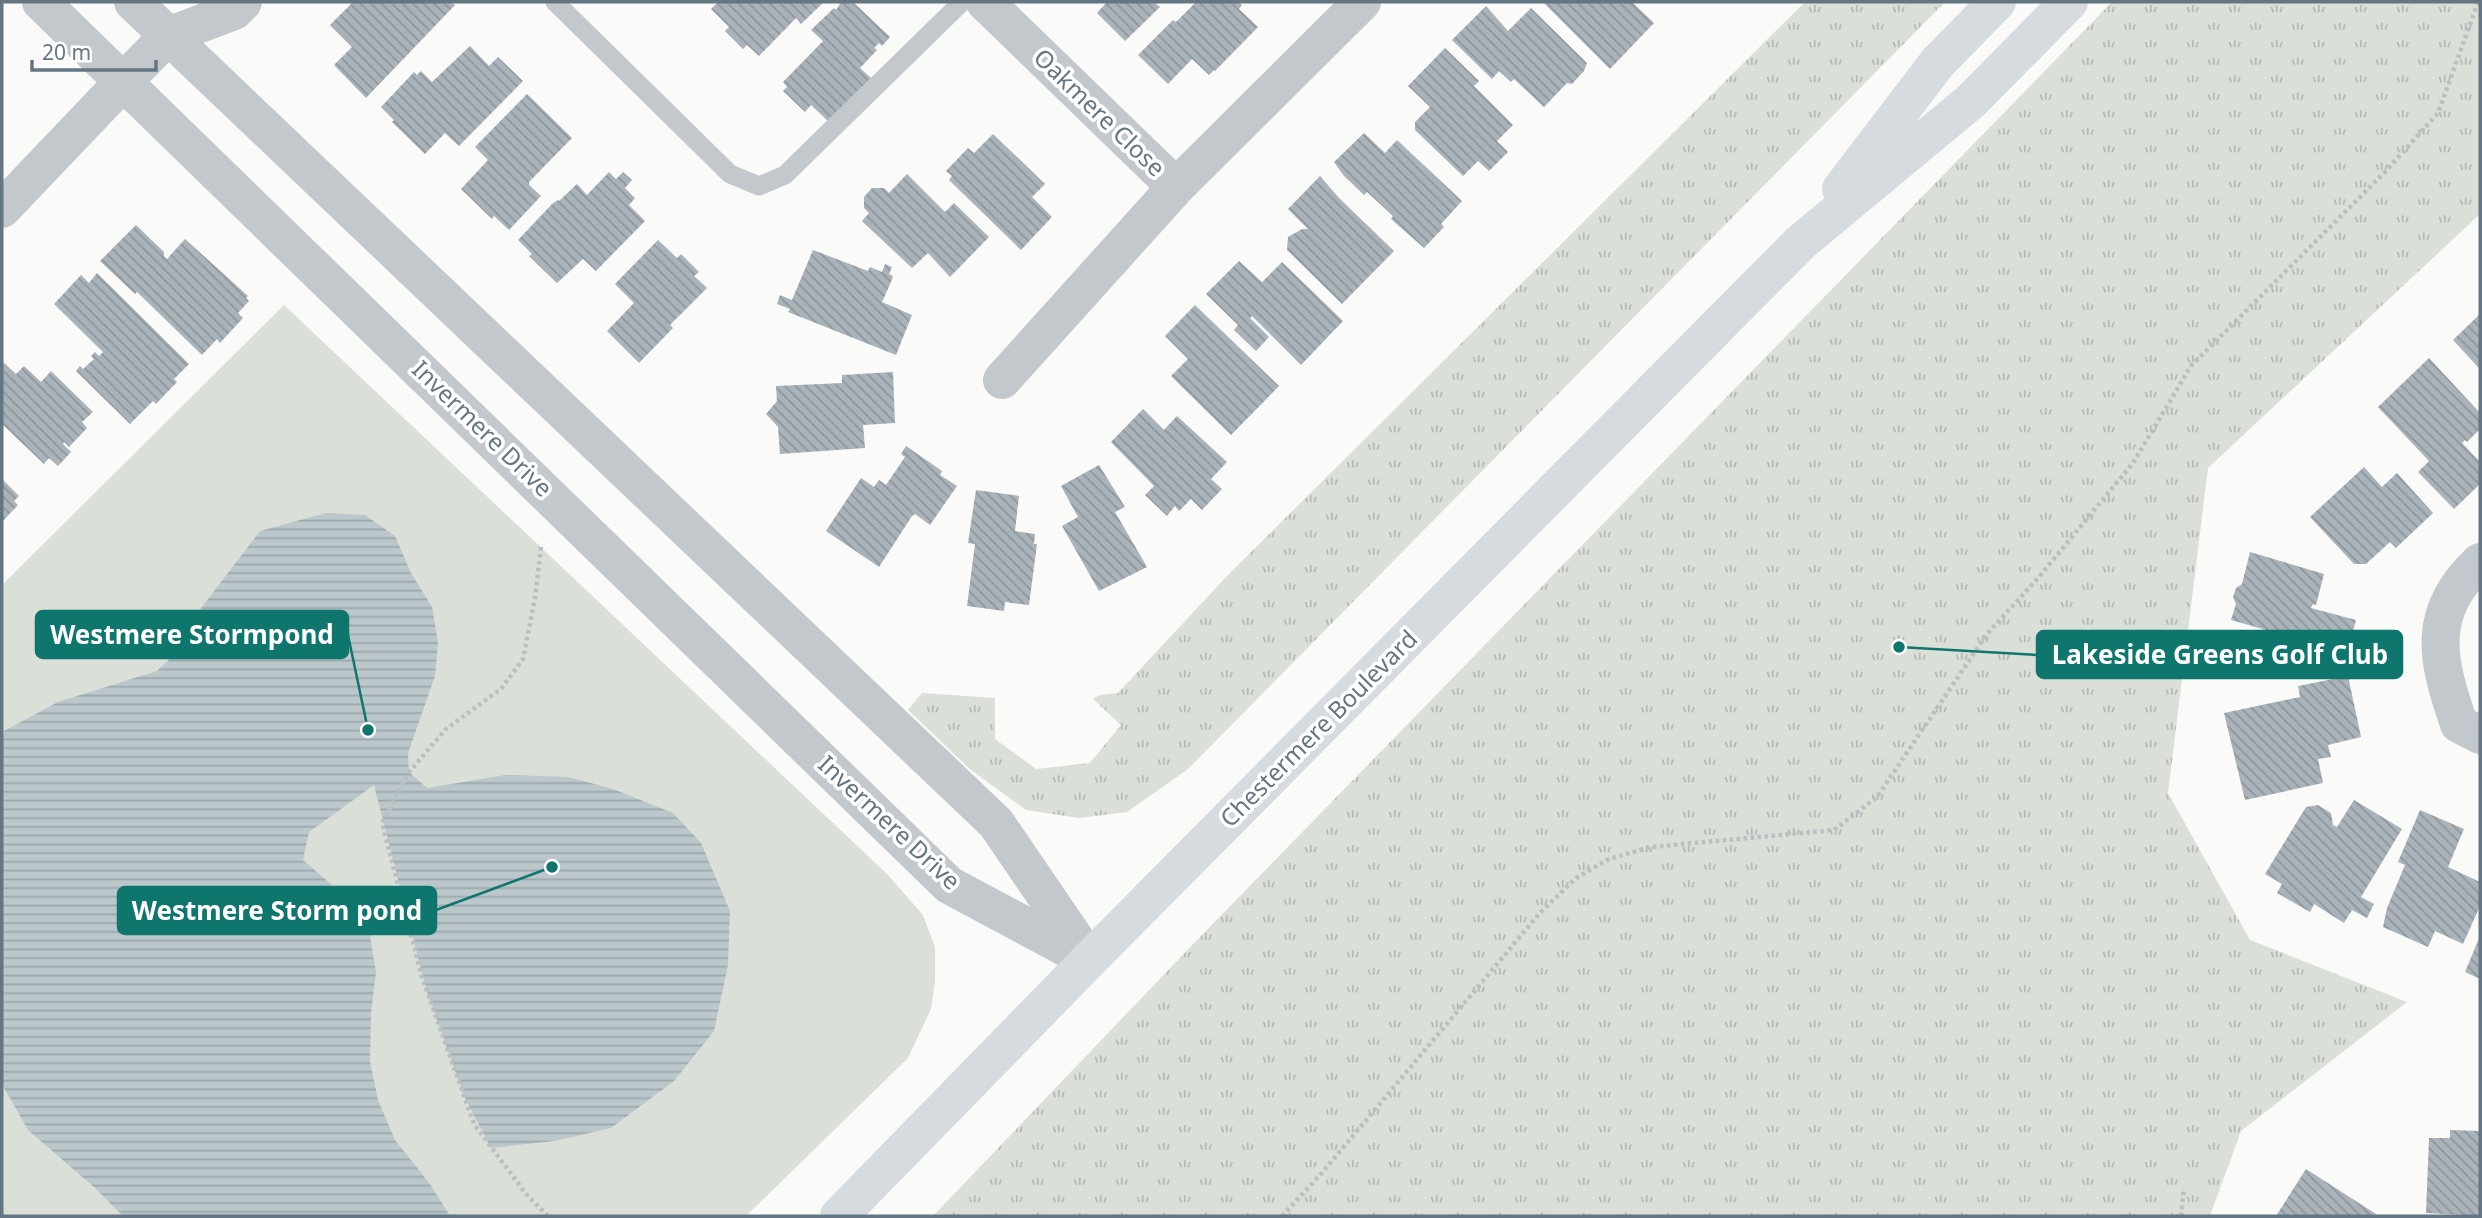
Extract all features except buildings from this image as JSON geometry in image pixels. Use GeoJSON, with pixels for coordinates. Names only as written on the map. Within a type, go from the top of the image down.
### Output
{"type":"FeatureCollection","features":[{"type":"Feature","properties":{"kind":"main road","name":"Chestermere Boulevard"},"geometry":{"type":"LineString","coordinates":[[1800,243],[1938,62],[1997,2]]}},
{"type":"Feature","properties":{"kind":"main road","name":"Chestermere Boulevard"},"geometry":{"type":"LineString","coordinates":[[839,1216],[1800,243],[1971,101],[2069,2]]}},
{"type":"Feature","properties":{"kind":"street","name":"Invermere Drive"},"geometry":{"type":"LineString","coordinates":[[41,2],[949,885],[1089,960]]}},
{"type":"Feature","properties":{"kind":"street"},"geometry":{"type":"LineString","coordinates":[[133,2],[172,19],[996,823],[1089,960]]}},
{"type":"Feature","properties":{"kind":"street"},"geometry":{"type":"LineString","coordinates":[[2,209],[124,81],[172,19],[234,11],[243,2]]}},
{"type":"Feature","properties":{"kind":"street","name":"Oakmere Close"},"geometry":{"type":"LineString","coordinates":[[985,2],[1175,187],[1362,2]]}},
{"type":"Feature","properties":{"kind":"street"},"geometry":{"type":"LineString","coordinates":[[1002,380],[1175,187]]}},
{"type":"Feature","properties":{"kind":"street"},"geometry":{"type":"LineString","coordinates":[[2480,562],[2467,575],[2447,607],[2439,644],[2444,682],[2459,724],[2480,735]]}},
{"type":"Feature","properties":{"kind":"lane"},"geometry":{"type":"LineString","coordinates":[[555,2],[730,174],[759,186],[785,175],[962,2]]}},
{"type":"Feature","properties":{"kind":"path"},"geometry":{"type":"LineString","coordinates":[[1282,1216],[1321,1174],[1539,914],[1576,878],[1609,859],[1651,847],[1834,830],[1877,797],[1987,634],[2039,577],[2133,463],[2191,366],[2385,172],[2438,113],[2478,2]]}},
{"type":"Feature","properties":{"kind":"path"},"geometry":{"type":"LineString","coordinates":[[541,547],[535,598],[523,659],[500,690],[446,729],[410,772],[382,823],[422,977],[474,1124],[526,1194],[548,1216]]}},
{"type":"Feature","properties":{"kind":"path"},"geometry":{"type":"LineString","coordinates":[[2181,1216],[2184,1188]]}},
{"type":"Feature","properties":{"kind":"green space"},"geometry":{"type":"Polygon","coordinates":[[[1805,2],[1945,2],[1188,769],[1127,812],[1079,818],[1026,810],[971,770],[908,710],[922,693],[995,698],[995,739],[1036,769],[1090,763],[1121,725],[1093,699],[1100,695],[1118,693],[1227,576],[1805,2]]]}},
{"type":"Feature","properties":{"kind":"green space"},"geometry":{"type":"Polygon","coordinates":[[[2112,2],[2480,2],[2480,214],[2208,468],[2168,793],[2250,940],[2407,1002],[2241,1131],[2210,1216],[933,1216],[1199,938],[2112,2]]]}},
{"type":"Feature","properties":{"kind":"green space"},"geometry":{"type":"Polygon","coordinates":[[[284,305],[887,874],[923,915],[935,947],[935,982],[931,1009],[908,1058],[746,1216],[2,1216],[2,585],[284,305]]]}},
{"type":"Feature","properties":{"kind":"shaded area"},"geometry":{"type":"Polygon","coordinates":[[[326,513],[365,515],[395,536],[411,573],[432,607],[438,643],[435,676],[408,753],[409,772],[427,788],[506,775],[568,777],[613,789],[673,813],[701,843],[730,911],[728,965],[714,1031],[674,1081],[611,1128],[554,1141],[491,1148],[464,1096],[426,989],[374,785],[309,832],[303,860],[355,905],[369,930],[376,972],[371,1013],[370,1061],[378,1100],[395,1140],[430,1184],[450,1216],[123,1216],[28,1130],[2,1084],[2,732],[58,702],[157,671],[181,648],[195,616],[260,531],[326,513]]]}},
{"type":"Feature","properties":{"kind":"place","name":"Lakeside Greens Golf Club"},"geometry":{"type":"Point","coordinates":[1899,647]}},
{"type":"Feature","properties":{"kind":"place","name":"Westmere Stormpond"},"geometry":{"type":"Point","coordinates":[368,730]}},
{"type":"Feature","properties":{"kind":"place","name":"Westmere Storm pond"},"geometry":{"type":"Point","coordinates":[552,867]}}]}
